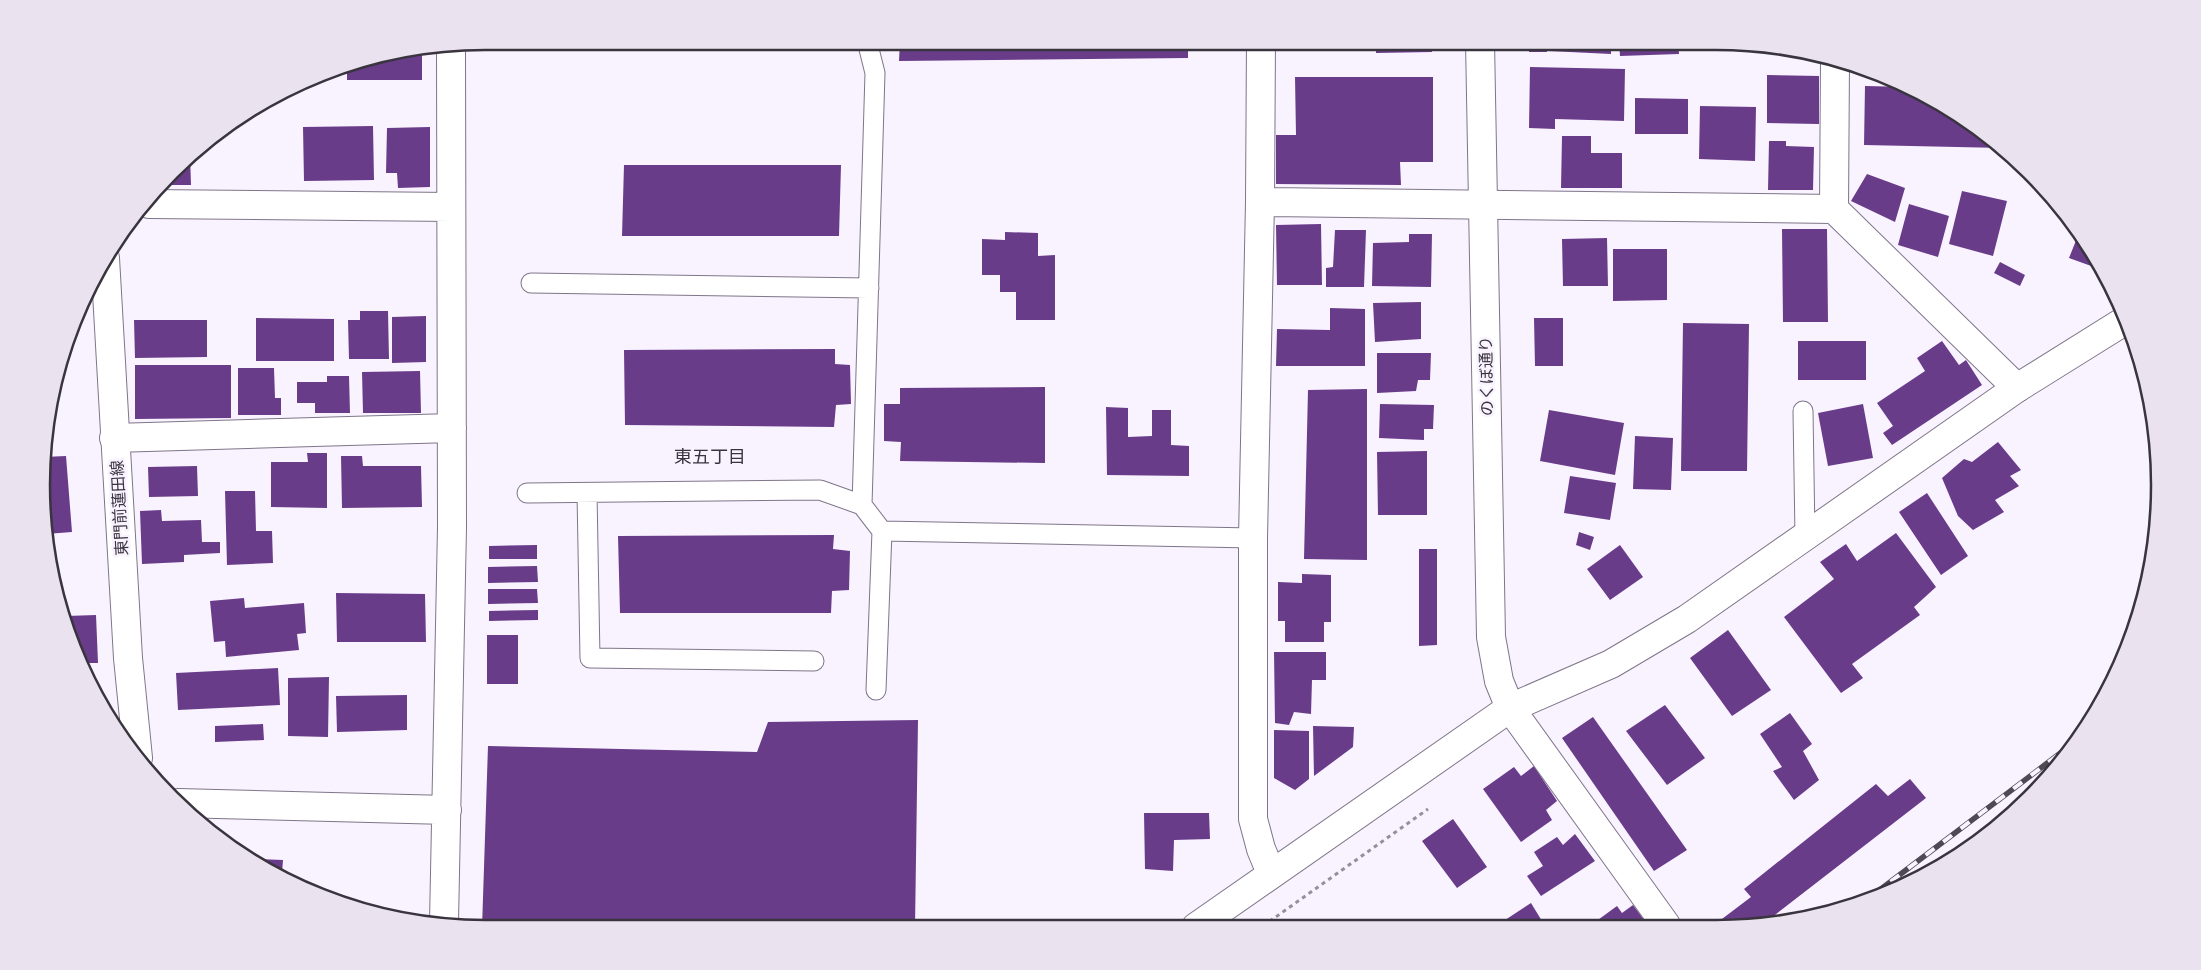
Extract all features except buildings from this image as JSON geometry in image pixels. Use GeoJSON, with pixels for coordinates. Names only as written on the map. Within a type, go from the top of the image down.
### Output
{"type":"FeatureCollection","features":[{"type":"Feature","properties":{"kind":"street"},"geometry":{"type":"LineString","coordinates":[[1261,50],[1260,202],[1252,538],[1253,819],[1261,849],[1271,873]]}},
{"type":"Feature","properties":{"kind":"street","name":"のくぼ通り"},"geometry":{"type":"LineString","coordinates":[[1480,50],[1491,637],[1499,681],[1510,708],[1662,920]]}},
{"type":"Feature","properties":{"kind":"street"},"geometry":{"type":"LineString","coordinates":[[444,918],[452,527],[451,52]]}},
{"type":"Feature","properties":{"kind":"street"},"geometry":{"type":"LineString","coordinates":[[1834,209],[1835,67]]}},
{"type":"Feature","properties":{"kind":"street"},"geometry":{"type":"LineString","coordinates":[[1260,202],[1834,209],[2017,388]]}},
{"type":"Feature","properties":{"kind":"street"},"geometry":{"type":"LineString","coordinates":[[153,204],[451,206]]}},
{"type":"Feature","properties":{"kind":"street","name":"東門前蓮田線"},"geometry":{"type":"LineString","coordinates":[[106,272],[128,658],[137,746]]}},
{"type":"Feature","properties":{"kind":"street"},"geometry":{"type":"LineString","coordinates":[[1206,920],[1510,708],[1611,664],[1687,619],[2017,388],[2120,324]]}},
{"type":"Feature","properties":{"kind":"street"},"geometry":{"type":"LineString","coordinates":[[114,438],[452,428]]}},
{"type":"Feature","properties":{"kind":"street"},"geometry":{"type":"LineString","coordinates":[[188,803],[447,810]]}},
{"type":"Feature","properties":{"kind":"lane"},"geometry":{"type":"LineString","coordinates":[[862,506],[875,73],[869,50]]}},
{"type":"Feature","properties":{"kind":"lane"},"geometry":{"type":"LineString","coordinates":[[531,283],[869,288]]}},
{"type":"Feature","properties":{"kind":"lane"},"geometry":{"type":"LineString","coordinates":[[1803,411],[1805,536]]}},
{"type":"Feature","properties":{"kind":"lane"},"geometry":{"type":"LineString","coordinates":[[527,493],[820,490],[862,506],[882,531],[876,690]]}},
{"type":"Feature","properties":{"kind":"lane"},"geometry":{"type":"LineString","coordinates":[[587,493],[590,658],[814,661]]}},
{"type":"Feature","properties":{"kind":"lane"},"geometry":{"type":"LineString","coordinates":[[882,531],[1252,538]]}},
{"type":"Feature","properties":{"kind":"path"},"geometry":{"type":"LineString","coordinates":[[1271,920],[1429,808]]}},
{"type":"Feature","properties":{"kind":"railway"},"geometry":{"type":"LineString","coordinates":[[1886,885],[2055,757]]}},
{"type":"Feature","properties":{"kind":"district","name":"東五丁目"},"geometry":{"type":"Point","coordinates":[710,457]}}]}
